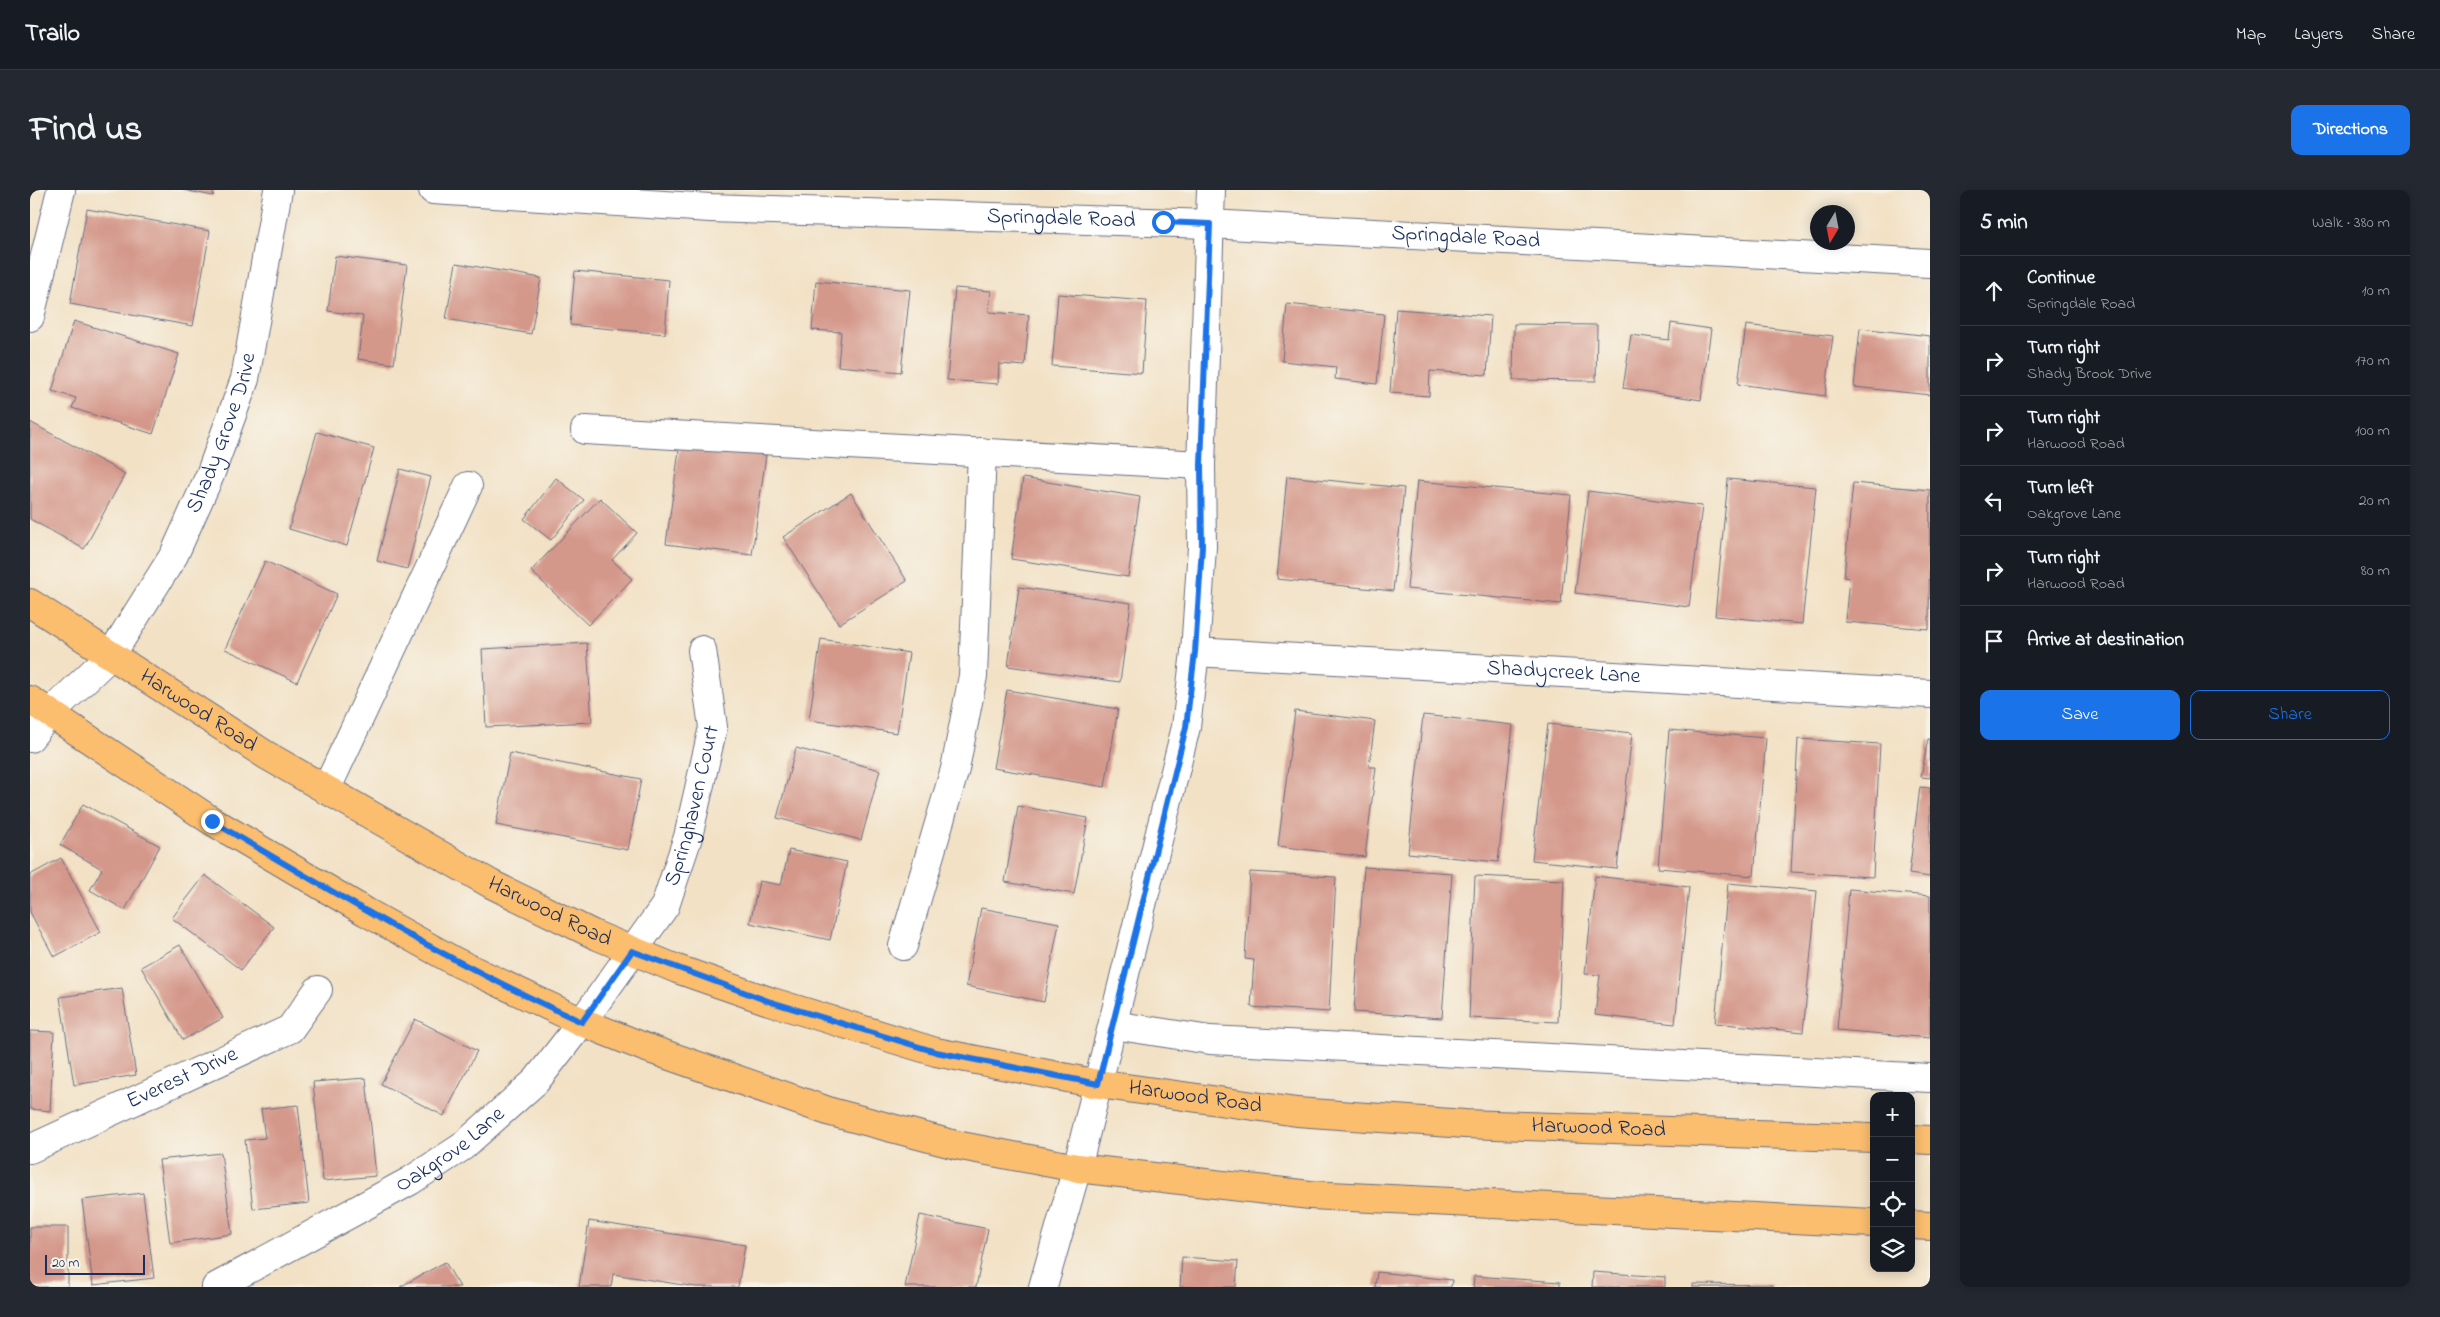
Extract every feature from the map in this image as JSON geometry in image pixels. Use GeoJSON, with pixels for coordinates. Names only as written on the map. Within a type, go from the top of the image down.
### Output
{"type":"FeatureCollection","features":[{"type":"Feature","properties":{"kind":"main road","name":"Harwood Road"},"geometry":{"type":"LineString","coordinates":[[30,603],[260,752],[491,884],[632,951],[768,1001],[936,1052],[1098,1084],[1297,1112],[1465,1124],[1870,1138]]}},
{"type":"Feature","properties":{"kind":"main road"},"geometry":{"type":"LineString","coordinates":[[40,707],[212,821],[366,912],[456,962],[582,1022],[644,1047],[831,1112],[956,1145],[1077,1168],[1310,1195],[1870,1223]]}},
{"type":"Feature","properties":{"kind":"main road"},"geometry":{"type":"LineString","coordinates":[[1915,1140],[1930,1140]]}},
{"type":"Feature","properties":{"kind":"main road"},"geometry":{"type":"LineString","coordinates":[[1915,1225],[1930,1226]]}},
{"type":"Feature","properties":{"kind":"street"},"geometry":{"type":"LineString","coordinates":[[30,317],[61,190]]}},
{"type":"Feature","properties":{"kind":"street","name":"Shady Grove Drive"},"geometry":{"type":"LineString","coordinates":[[30,738],[40,707],[111,654],[174,555],[210,474],[242,388],[278,190]]}},
{"type":"Feature","properties":{"kind":"street","name":"Springdale Road"},"geometry":{"type":"LineString","coordinates":[[433,190],[710,208],[1210,224],[1930,263]]}},
{"type":"Feature","properties":{"kind":"street"},"geometry":{"type":"LineString","coordinates":[[1043,1287],[1077,1168],[1186,727],[1195,652],[1202,547],[1201,465],[1211,190]]}},
{"type":"Feature","properties":{"kind":"street"},"geometry":{"type":"LineString","coordinates":[[585,430],[1201,465]]}},
{"type":"Feature","properties":{"kind":"street"},"geometry":{"type":"LineString","coordinates":[[903,946],[955,770],[973,676],[982,452]]}},
{"type":"Feature","properties":{"kind":"street"},"geometry":{"type":"LineString","coordinates":[[326,790],[468,486]]}},
{"type":"Feature","properties":{"kind":"street","name":"Springhaven Court"},"geometry":{"type":"LineString","coordinates":[[632,951],[665,906],[688,837],[713,727],[702,650]]}},
{"type":"Feature","properties":{"kind":"street","name":"Shadycreek Lane"},"geometry":{"type":"LineString","coordinates":[[1195,652],[1930,694]]}},
{"type":"Feature","properties":{"kind":"street","name":"Oakgrove Lane"},"geometry":{"type":"LineString","coordinates":[[216,1287],[410,1181],[462,1147],[536,1081],[582,1022],[632,951]]}},
{"type":"Feature","properties":{"kind":"street","name":"Everest Drive"},"geometry":{"type":"LineString","coordinates":[[30,1149],[290,1029],[318,990]]}},
{"type":"Feature","properties":{"kind":"street"},"geometry":{"type":"LineString","coordinates":[[1113,1025],[1210,1040],[1930,1078]]}},
{"type":"Feature","properties":{"kind":"building"},"geometry":{"type":"Polygon","coordinates":[[[183,190],[214,190],[213,196],[183,190]]]}},
{"type":"Feature","properties":{"kind":"building"},"geometry":{"type":"Polygon","coordinates":[[[87,209],[210,231],[193,326],[70,304],[87,209]]]}},
{"type":"Feature","properties":{"kind":"building"},"geometry":{"type":"Polygon","coordinates":[[[335,256],[407,265],[394,364],[358,359],[363,316],[328,311],[335,256]]]}},
{"type":"Feature","properties":{"kind":"building"},"geometry":{"type":"Polygon","coordinates":[[[456,263],[541,278],[531,334],[446,319],[456,263]]]}},
{"type":"Feature","properties":{"kind":"building"},"geometry":{"type":"Polygon","coordinates":[[[575,271],[669,280],[665,334],[570,325],[575,271]]]}},
{"type":"Feature","properties":{"kind":"building"},"geometry":{"type":"Polygon","coordinates":[[[816,281],[910,290],[901,372],[838,366],[841,332],[812,330],[816,281]]]}},
{"type":"Feature","properties":{"kind":"building"},"geometry":{"type":"Polygon","coordinates":[[[955,288],[991,291],[989,312],[1029,315],[1025,366],[999,364],[998,384],[947,380],[955,288]]]}},
{"type":"Feature","properties":{"kind":"building"},"geometry":{"type":"Polygon","coordinates":[[[1058,294],[1147,301],[1142,373],[1052,366],[1058,294]]]}},
{"type":"Feature","properties":{"kind":"building"},"geometry":{"type":"Polygon","coordinates":[[[1287,304],[1384,314],[1377,384],[1335,379],[1336,367],[1282,361],[1287,304]]]}},
{"type":"Feature","properties":{"kind":"building"},"geometry":{"type":"Polygon","coordinates":[[[1396,309],[1491,316],[1487,375],[1430,371],[1429,396],[1390,393],[1396,309]]]}},
{"type":"Feature","properties":{"kind":"building"},"geometry":{"type":"Polygon","coordinates":[[[74,321],[179,354],[153,434],[72,408],[76,398],[52,391],[74,321]]]}},
{"type":"Feature","properties":{"kind":"building"},"geometry":{"type":"Polygon","coordinates":[[[1671,323],[1711,329],[1701,400],[1623,388],[1631,335],[1669,340],[1671,323]]]}},
{"type":"Feature","properties":{"kind":"building"},"geometry":{"type":"Polygon","coordinates":[[[1514,324],[1597,325],[1596,381],[1513,380],[1514,324]]]}},
{"type":"Feature","properties":{"kind":"building"},"geometry":{"type":"Polygon","coordinates":[[[1746,325],[1833,336],[1825,396],[1738,384],[1746,325]]]}},
{"type":"Feature","properties":{"kind":"building"},"geometry":{"type":"Polygon","coordinates":[[[1860,328],[1930,336],[1930,395],[1854,387],[1860,328]]]}},
{"type":"Feature","properties":{"kind":"building"},"geometry":{"type":"Polygon","coordinates":[[[30,422],[125,474],[84,549],[30,519],[30,422]]]}},
{"type":"Feature","properties":{"kind":"building"},"geometry":{"type":"Polygon","coordinates":[[[317,432],[374,448],[347,546],[289,529],[317,432]]]}},
{"type":"Feature","properties":{"kind":"building"},"geometry":{"type":"Polygon","coordinates":[[[680,443],[766,455],[752,555],[666,544],[680,443]]]}},
{"type":"Feature","properties":{"kind":"building"},"geometry":{"type":"Polygon","coordinates":[[[400,469],[431,477],[407,569],[377,561],[400,469]]]}},
{"type":"Feature","properties":{"kind":"building"},"geometry":{"type":"Polygon","coordinates":[[[1287,476],[1404,488],[1393,591],[1277,579],[1287,476]]]}},
{"type":"Feature","properties":{"kind":"building"},"geometry":{"type":"Polygon","coordinates":[[[556,478],[584,500],[551,540],[524,519],[556,478]]]}},
{"type":"Feature","properties":{"kind":"building"},"geometry":{"type":"Polygon","coordinates":[[[1023,478],[1140,497],[1128,577],[1011,559],[1023,478]]]}},
{"type":"Feature","properties":{"kind":"building"},"geometry":{"type":"Polygon","coordinates":[[[1728,479],[1816,487],[1802,624],[1715,616],[1728,479]]]}},
{"type":"Feature","properties":{"kind":"building"},"geometry":{"type":"Polygon","coordinates":[[[1417,481],[1571,495],[1561,604],[1407,589],[1417,481]]]}},
{"type":"Feature","properties":{"kind":"building"},"geometry":{"type":"Polygon","coordinates":[[[1853,483],[1930,490],[1929,629],[1845,622],[1849,578],[1844,577],[1853,483]]]}},
{"type":"Feature","properties":{"kind":"building"},"geometry":{"type":"Polygon","coordinates":[[[1588,491],[1702,506],[1689,607],[1575,593],[1588,491]]]}},
{"type":"Feature","properties":{"kind":"building"},"geometry":{"type":"Polygon","coordinates":[[[851,493],[907,581],[839,624],[783,537],[851,493]]]}},
{"type":"Feature","properties":{"kind":"building"},"geometry":{"type":"Polygon","coordinates":[[[600,498],[637,533],[612,560],[632,579],[588,625],[531,571],[600,498]]]}},
{"type":"Feature","properties":{"kind":"building"},"geometry":{"type":"Polygon","coordinates":[[[265,561],[337,594],[297,682],[225,649],[265,561]]]}},
{"type":"Feature","properties":{"kind":"building"},"geometry":{"type":"Polygon","coordinates":[[[1019,587],[1131,603],[1120,682],[1008,666],[1019,587]]]}},
{"type":"Feature","properties":{"kind":"building"},"geometry":{"type":"Polygon","coordinates":[[[821,639],[909,653],[897,733],[809,720],[821,639]]]}},
{"type":"Feature","properties":{"kind":"building"},"geometry":{"type":"Polygon","coordinates":[[[587,643],[592,722],[486,727],[482,649],[587,643]]]}},
{"type":"Feature","properties":{"kind":"building"},"geometry":{"type":"Polygon","coordinates":[[[1007,690],[1118,709],[1105,787],[993,768],[1007,690]]]}},
{"type":"Feature","properties":{"kind":"building"},"geometry":{"type":"Polygon","coordinates":[[[1295,711],[1375,721],[1369,767],[1376,767],[1365,857],[1278,846],[1295,711]]]}},
{"type":"Feature","properties":{"kind":"building"},"geometry":{"type":"Polygon","coordinates":[[[1423,715],[1513,725],[1498,862],[1408,853],[1423,715]]]}},
{"type":"Feature","properties":{"kind":"building"},"geometry":{"type":"Polygon","coordinates":[[[1548,724],[1632,733],[1617,869],[1532,860],[1548,724]]]}},
{"type":"Feature","properties":{"kind":"building"},"geometry":{"type":"Polygon","coordinates":[[[1669,730],[1766,738],[1754,876],[1658,868],[1669,730]]]}},
{"type":"Feature","properties":{"kind":"building"},"geometry":{"type":"Polygon","coordinates":[[[1798,739],[1880,744],[1873,877],[1791,872],[1798,739]]]}},
{"type":"Feature","properties":{"kind":"building"},"geometry":{"type":"Polygon","coordinates":[[[1928,739],[1930,739],[1930,778],[1921,777],[1928,739]]]}},
{"type":"Feature","properties":{"kind":"building"},"geometry":{"type":"Polygon","coordinates":[[[796,748],[880,770],[861,840],[777,818],[796,748]]]}},
{"type":"Feature","properties":{"kind":"building"},"geometry":{"type":"Polygon","coordinates":[[[510,753],[641,779],[628,850],[496,825],[510,753]]]}},
{"type":"Feature","properties":{"kind":"building"},"geometry":{"type":"Polygon","coordinates":[[[1920,787],[1930,788],[1930,877],[1909,874],[1920,787]]]}},
{"type":"Feature","properties":{"kind":"building"},"geometry":{"type":"Polygon","coordinates":[[[83,804],[160,846],[125,910],[90,890],[102,869],[60,845],[83,804]]]}},
{"type":"Feature","properties":{"kind":"building"},"geometry":{"type":"Polygon","coordinates":[[[1018,806],[1088,818],[1074,894],[1005,882],[1018,806]]]}},
{"type":"Feature","properties":{"kind":"building"},"geometry":{"type":"Polygon","coordinates":[[[789,850],[847,862],[830,940],[750,923],[759,881],[781,885],[789,850]]]}},
{"type":"Feature","properties":{"kind":"building"},"geometry":{"type":"Polygon","coordinates":[[[61,858],[101,932],[54,957],[30,912],[30,875],[61,858]]]}},
{"type":"Feature","properties":{"kind":"building"},"geometry":{"type":"Polygon","coordinates":[[[1364,867],[1452,873],[1442,1018],[1354,1012],[1364,867]]]}},
{"type":"Feature","properties":{"kind":"building"},"geometry":{"type":"Polygon","coordinates":[[[1250,872],[1336,877],[1329,1012],[1251,1007],[1254,960],[1245,959],[1250,872]]]}},
{"type":"Feature","properties":{"kind":"building"},"geometry":{"type":"Polygon","coordinates":[[[205,875],[274,927],[241,970],[172,918],[205,875]]]}},
{"type":"Feature","properties":{"kind":"building"},"geometry":{"type":"Polygon","coordinates":[[[1475,876],[1564,880],[1558,1022],[1469,1018],[1475,876]]]}},
{"type":"Feature","properties":{"kind":"building"},"geometry":{"type":"Polygon","coordinates":[[[1595,876],[1689,887],[1675,1024],[1595,1015],[1600,975],[1585,974],[1595,876]]]}},
{"type":"Feature","properties":{"kind":"building"},"geometry":{"type":"Polygon","coordinates":[[[1728,883],[1817,891],[1803,1032],[1715,1023],[1728,883]]]}},
{"type":"Feature","properties":{"kind":"building"},"geometry":{"type":"Polygon","coordinates":[[[1849,889],[1930,896],[1930,1038],[1837,1030],[1849,889]]]}},
{"type":"Feature","properties":{"kind":"building"},"geometry":{"type":"Polygon","coordinates":[[[981,908],[1059,923],[1044,1002],[966,986],[981,908]]]}},
{"type":"Feature","properties":{"kind":"building"},"geometry":{"type":"Polygon","coordinates":[[[180,945],[223,1018],[183,1040],[141,967],[180,945]]]}},
{"type":"Feature","properties":{"kind":"building"},"geometry":{"type":"Polygon","coordinates":[[[122,988],[136,1075],[74,1085],[60,997],[122,988]]]}},
{"type":"Feature","properties":{"kind":"building"},"geometry":{"type":"Polygon","coordinates":[[[415,1019],[477,1051],[444,1116],[381,1084],[415,1019]]]}},
{"type":"Feature","properties":{"kind":"building"},"geometry":{"type":"Polygon","coordinates":[[[30,1031],[54,1032],[50,1111],[30,1109],[30,1031]]]}},
{"type":"Feature","properties":{"kind":"building"},"geometry":{"type":"Polygon","coordinates":[[[366,1078],[376,1176],[323,1181],[313,1082],[366,1078]]]}},
{"type":"Feature","properties":{"kind":"building"},"geometry":{"type":"Polygon","coordinates":[[[298,1105],[309,1203],[253,1209],[245,1140],[265,1138],[261,1109],[298,1105]]]}},
{"type":"Feature","properties":{"kind":"building"},"geometry":{"type":"Polygon","coordinates":[[[221,1153],[232,1234],[170,1243],[159,1160],[221,1153]]]}},
{"type":"Feature","properties":{"kind":"building"},"geometry":{"type":"Polygon","coordinates":[[[143,1193],[154,1278],[93,1285],[82,1200],[143,1193]]]}},
{"type":"Feature","properties":{"kind":"building"},"geometry":{"type":"Polygon","coordinates":[[[920,1215],[988,1229],[976,1287],[905,1287],[920,1215]]]}},
{"type":"Feature","properties":{"kind":"building"},"geometry":{"type":"Polygon","coordinates":[[[589,1221],[745,1245],[738,1287],[696,1287],[613,1274],[611,1287],[579,1287],[589,1221]]]}},
{"type":"Feature","properties":{"kind":"building"},"geometry":{"type":"Polygon","coordinates":[[[30,1227],[68,1227],[68,1287],[30,1287],[30,1227]]]}},
{"type":"Feature","properties":{"kind":"building"},"geometry":{"type":"Polygon","coordinates":[[[1182,1257],[1238,1261],[1236,1287],[1180,1287],[1182,1257]]]}},
{"type":"Feature","properties":{"kind":"building"},"geometry":{"type":"Polygon","coordinates":[[[445,1262],[460,1287],[400,1287],[445,1262]]]}},
{"type":"Feature","properties":{"kind":"building"},"geometry":{"type":"Polygon","coordinates":[[[1377,1272],[1452,1280],[1451,1287],[1375,1287],[1377,1272]]]}},
{"type":"Feature","properties":{"kind":"building"},"geometry":{"type":"Polygon","coordinates":[[[1593,1272],[1665,1277],[1665,1287],[1592,1287],[1593,1272]]]}},
{"type":"Feature","properties":{"kind":"building"},"geometry":{"type":"Polygon","coordinates":[[[1474,1276],[1560,1282],[1560,1287],[1473,1287],[1474,1276]]]}},
{"type":"Feature","properties":{"kind":"building"},"geometry":{"type":"Polygon","coordinates":[[[1693,1284],[1772,1285],[1772,1287],[1693,1287],[1693,1284]]]}},
{"type":"Feature","properties":{"kind":"route"},"geometry":{"type":"LineString","coordinates":[[212,821],[366,912],[456,962],[519,994],[582,1022],[608,988],[632,951],[768,1001],[936,1052],[1098,1084],[1186,727],[1195,652],[1202,547],[1201,465],[1210,224],[1163,222]]}}]}
